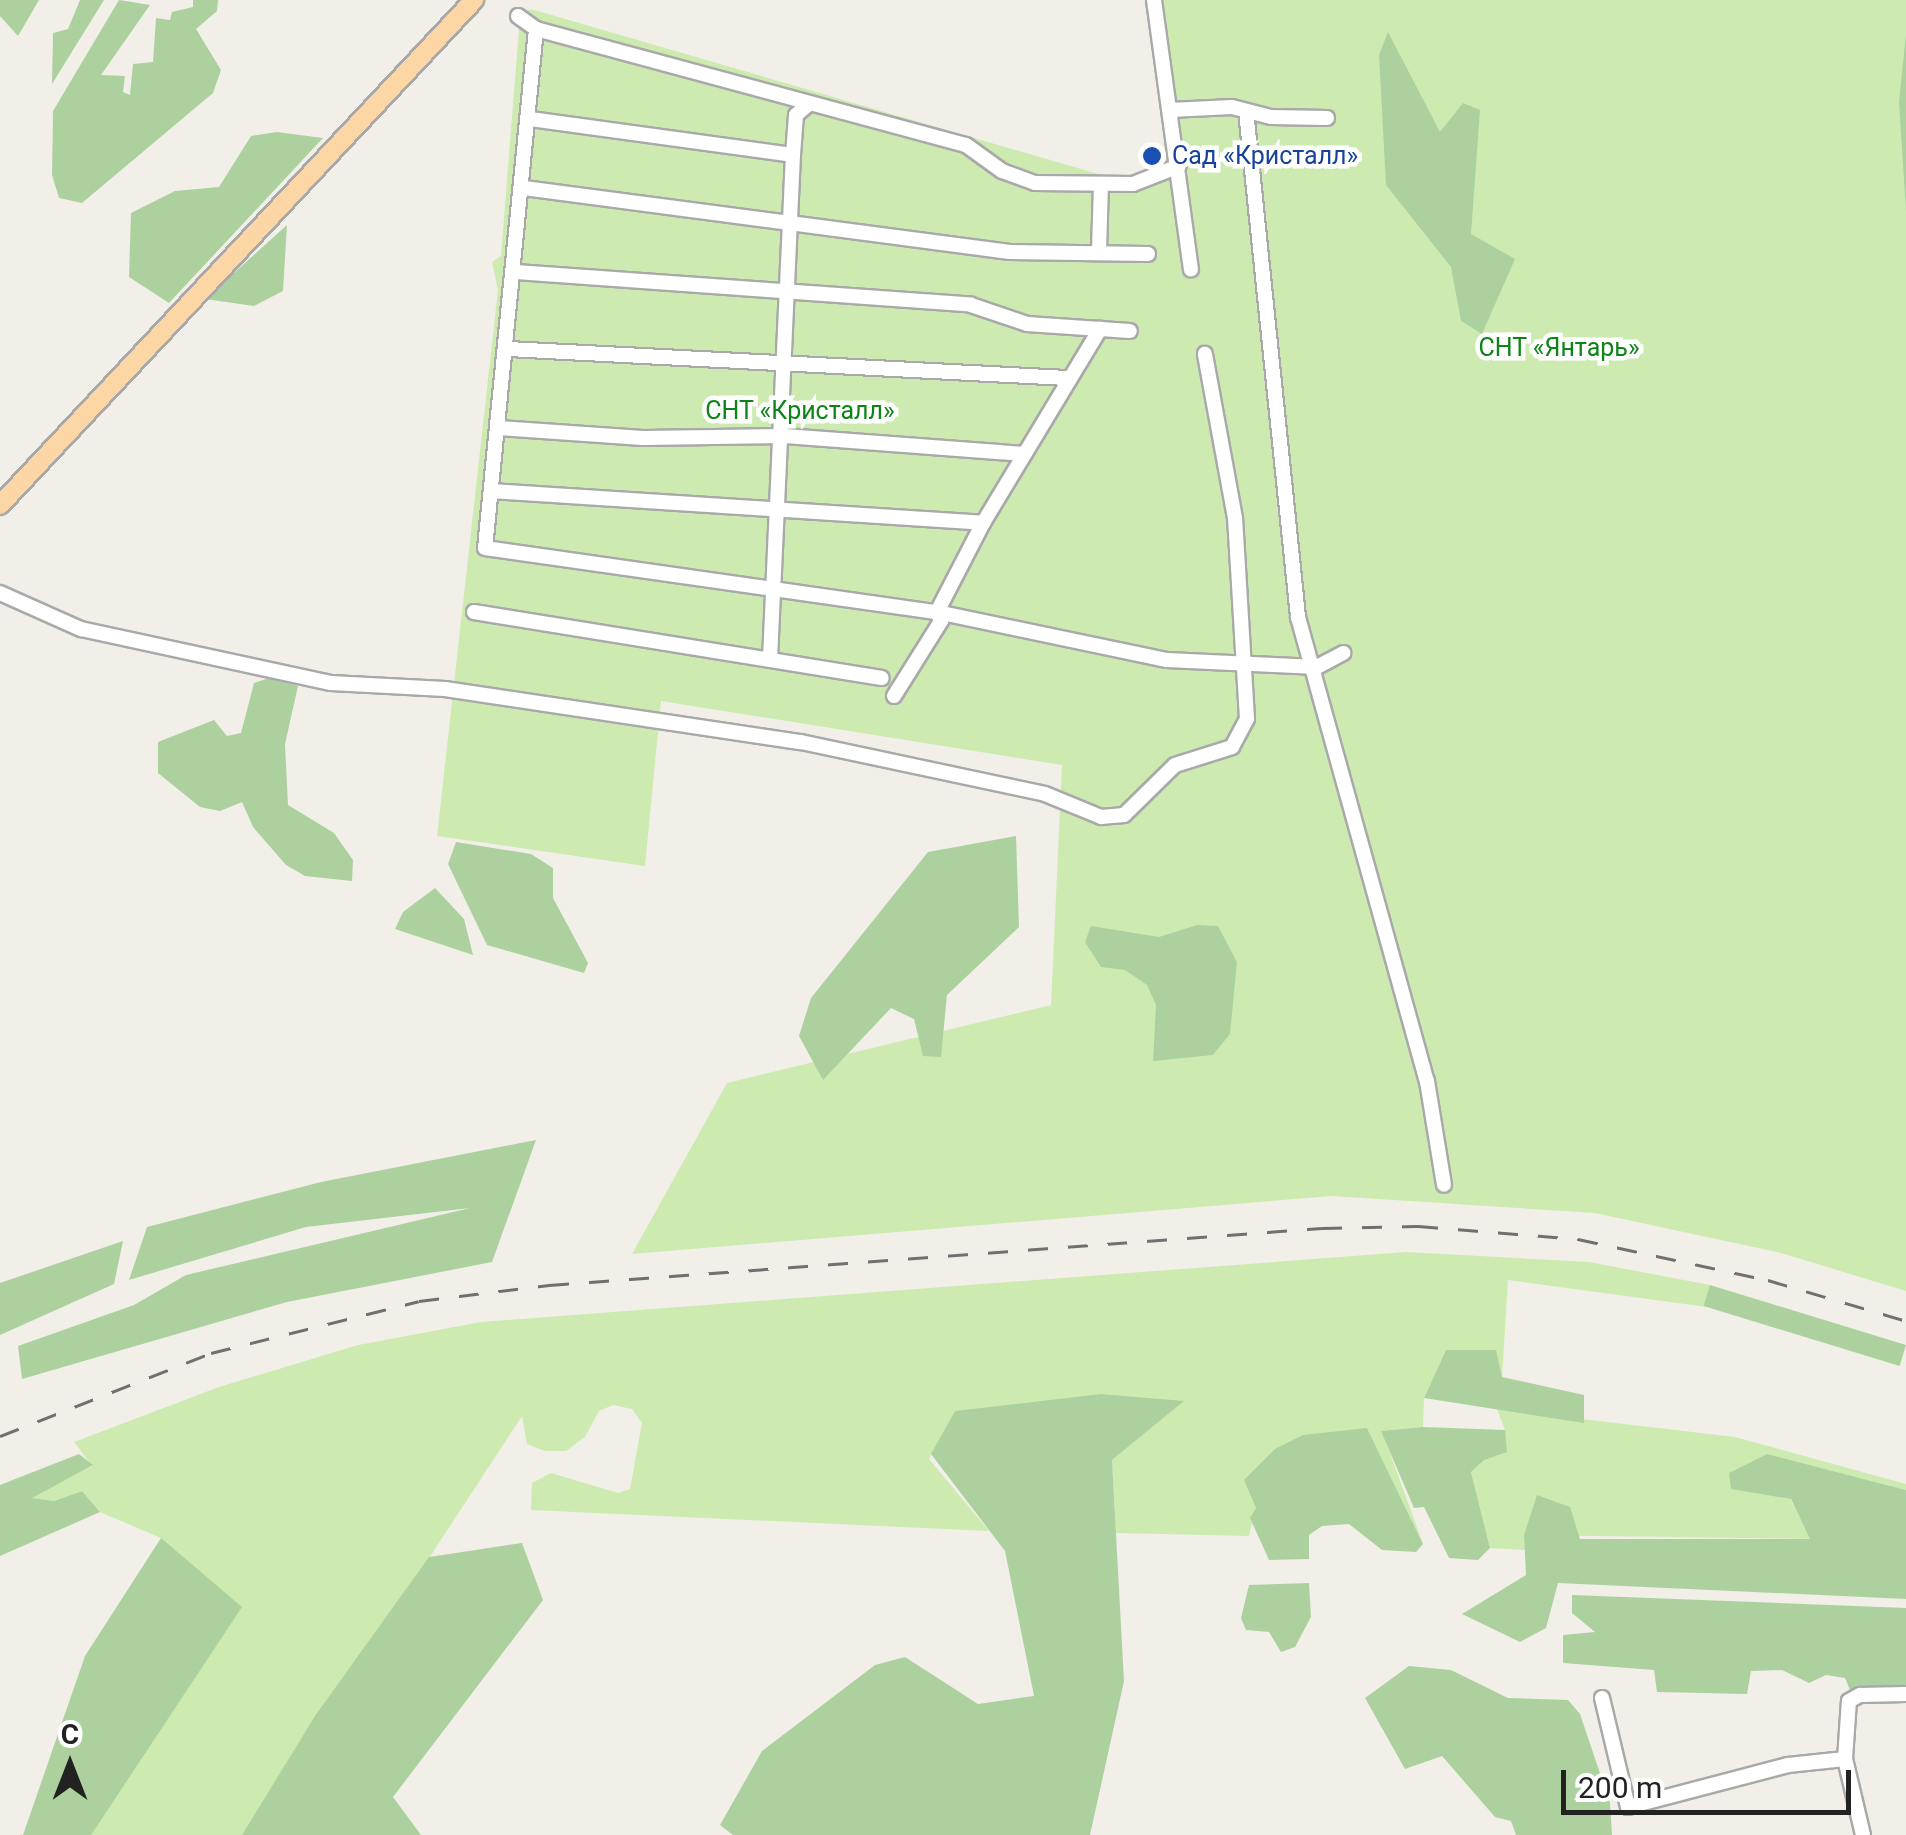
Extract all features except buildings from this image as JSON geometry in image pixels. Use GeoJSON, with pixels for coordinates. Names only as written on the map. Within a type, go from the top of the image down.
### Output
{"type":"FeatureCollection","features":[{"type":"Feature","properties":{"kind":"main road"},"geometry":{"type":"LineString","coordinates":[[0,505],[474,0]]}},
{"type":"Feature","properties":{"kind":"street"},"geometry":{"type":"LineString","coordinates":[[1154,0],[1191,268]]}},
{"type":"Feature","properties":{"kind":"street"},"geometry":{"type":"LineString","coordinates":[[518,16],[536,29],[966,145],[1002,171],[1035,182],[1101,185],[1162,178],[1179,166]]}},
{"type":"Feature","properties":{"kind":"street"},"geometry":{"type":"LineString","coordinates":[[536,29],[516,272],[486,548],[937,612],[1166,660],[1317,668],[1343,653]]}},
{"type":"Feature","properties":{"kind":"street"},"geometry":{"type":"LineString","coordinates":[[770,660],[785,436],[793,156],[796,115],[810,102]]}},
{"type":"Feature","properties":{"kind":"street"},"geometry":{"type":"LineString","coordinates":[[1170,110],[1327,118]]}},
{"type":"Feature","properties":{"kind":"street"},"geometry":{"type":"LineString","coordinates":[[1246,112],[1276,448],[1298,617],[1317,668],[1427,1081],[1444,1186]]}},
{"type":"Feature","properties":{"kind":"street"},"geometry":{"type":"LineString","coordinates":[[530,118],[793,156]]}},
{"type":"Feature","properties":{"kind":"street"},"geometry":{"type":"LineString","coordinates":[[1099,251],[1101,185]]}},
{"type":"Feature","properties":{"kind":"street"},"geometry":{"type":"LineString","coordinates":[[524,188],[1010,252],[1148,254]]}},
{"type":"Feature","properties":{"kind":"street"},"geometry":{"type":"LineString","coordinates":[[516,272],[971,304],[1027,324],[1130,330]]}},
{"type":"Feature","properties":{"kind":"street"},"geometry":{"type":"LineString","coordinates":[[937,612],[983,524],[1100,328]]}},
{"type":"Feature","properties":{"kind":"street"},"geometry":{"type":"LineString","coordinates":[[508,349],[787,368],[1067,378]]}},
{"type":"Feature","properties":{"kind":"street"},"geometry":{"type":"LineString","coordinates":[[0,593],[80,629],[313,679],[445,689],[801,742],[1045,794],[1101,817],[1135,808],[1175,765],[1232,747],[1248,704],[1235,518],[1205,354]]}},
{"type":"Feature","properties":{"kind":"street"},"geometry":{"type":"LineString","coordinates":[[499,428],[643,438],[785,436],[1024,454]]}},
{"type":"Feature","properties":{"kind":"street"},"geometry":{"type":"LineString","coordinates":[[491,491],[983,524]]}},
{"type":"Feature","properties":{"kind":"street"},"geometry":{"type":"LineString","coordinates":[[474,612],[556,630],[882,678]]}},
{"type":"Feature","properties":{"kind":"street"},"geometry":{"type":"LineString","coordinates":[[894,696],[941,620],[937,612]]}},
{"type":"Feature","properties":{"kind":"street"},"geometry":{"type":"LineString","coordinates":[[1863,1835],[1845,1759],[1849,1702],[1906,1694]]}},
{"type":"Feature","properties":{"kind":"street"},"geometry":{"type":"LineString","coordinates":[[1602,1698],[1628,1806],[1788,1765],[1845,1759]]}},
{"type":"Feature","properties":{"kind":"green space"},"geometry":{"type":"Polygon","coordinates":[[[0,0],[39,0],[18,36],[0,16],[0,0]]]}},
{"type":"Feature","properties":{"kind":"green space"},"geometry":{"type":"Polygon","coordinates":[[[80,0],[104,0],[52,84],[53,33],[68,29],[80,0]]]}},
{"type":"Feature","properties":{"kind":"green space"},"geometry":{"type":"Polygon","coordinates":[[[119,0],[150,5],[101,75],[125,76],[123,92],[130,95],[133,64],[153,62],[156,18],[170,20],[172,12],[193,7],[193,0],[218,0],[217,11],[196,29],[221,70],[213,93],[82,203],[59,198],[52,175],[53,111],[119,0]]]}},
{"type":"Feature","properties":{"kind":"green space"},"geometry":{"type":"Polygon","coordinates":[[[1162,0],[1906,0],[1906,1291],[1781,1253],[1595,1213],[1331,1196],[632,1254],[727,1083],[1051,1005],[1062,765],[661,701],[645,866],[437,836],[498,290],[492,262],[501,256],[520,16],[531,9],[1105,176],[1159,173],[1184,181],[1162,0]]]}},
{"type":"Feature","properties":{"kind":"green space"},"geometry":{"type":"Polygon","coordinates":[[[1388,32],[1440,132],[1463,103],[1480,110],[1471,234],[1515,259],[1482,334],[1461,321],[1451,267],[1386,185],[1379,55],[1388,32]]]}},
{"type":"Feature","properties":{"kind":"green space"},"geometry":{"type":"Polygon","coordinates":[[[1906,34],[1906,211],[1899,102],[1906,34]]]}},
{"type":"Feature","properties":{"kind":"green space"},"geometry":{"type":"Polygon","coordinates":[[[277,132],[323,138],[169,303],[129,277],[131,213],[175,191],[219,187],[251,136],[277,132]]]}},
{"type":"Feature","properties":{"kind":"green space"},"geometry":{"type":"Polygon","coordinates":[[[287,225],[283,291],[254,306],[205,299],[287,225]]]}},
{"type":"Feature","properties":{"kind":"green space"},"geometry":{"type":"Polygon","coordinates":[[[269,678],[298,686],[285,744],[288,805],[334,833],[353,860],[352,881],[305,876],[286,865],[253,827],[242,802],[220,811],[200,807],[158,773],[158,742],[214,720],[227,736],[241,733],[254,683],[269,678]]]}},
{"type":"Feature","properties":{"kind":"green space"},"geometry":{"type":"Polygon","coordinates":[[[1016,836],[1019,927],[947,995],[941,1057],[923,1056],[914,1019],[891,1008],[823,1080],[799,1036],[811,998],[928,852],[1016,836]]]}},
{"type":"Feature","properties":{"kind":"green space"},"geometry":{"type":"Polygon","coordinates":[[[456,842],[531,854],[553,868],[553,898],[588,963],[584,973],[487,945],[448,864],[456,842]]]}},
{"type":"Feature","properties":{"kind":"green space"},"geometry":{"type":"Polygon","coordinates":[[[435,888],[464,919],[473,955],[395,929],[403,912],[435,888]]]}},
{"type":"Feature","properties":{"kind":"green space"},"geometry":{"type":"Polygon","coordinates":[[[1197,925],[1218,926],[1237,962],[1230,1034],[1213,1055],[1153,1061],[1156,1005],[1147,985],[1125,970],[1101,967],[1085,942],[1091,926],[1159,937],[1197,925]]]}},
{"type":"Feature","properties":{"kind":"green space"},"geometry":{"type":"Polygon","coordinates":[[[536,1140],[492,1262],[287,1302],[22,1379],[18,1346],[134,1305],[186,1275],[470,1208],[306,1227],[129,1280],[147,1227],[321,1182],[536,1140]]]}},
{"type":"Feature","properties":{"kind":"green space"},"geometry":{"type":"Polygon","coordinates":[[[123,1241],[114,1284],[0,1335],[0,1283],[123,1241]]]}},
{"type":"Feature","properties":{"kind":"green space"},"geometry":{"type":"Polygon","coordinates":[[[1406,1252],[1589,1262],[1710,1285],[1707,1307],[1508,1280],[1502,1377],[1446,1350],[1424,1398],[1423,1427],[1382,1431],[1423,1544],[1367,1428],[1256,1508],[1249,1536],[1116,1533],[1112,1460],[1182,1402],[955,1411],[929,1459],[989,1531],[531,1510],[532,1483],[551,1473],[618,1493],[630,1489],[642,1423],[632,1409],[613,1405],[599,1411],[585,1437],[566,1451],[545,1451],[527,1444],[522,1416],[248,1835],[91,1835],[120,1787],[161,1538],[100,1512],[82,1491],[54,1501],[30,1498],[92,1466],[74,1442],[219,1387],[358,1345],[481,1322],[1406,1252]]]}},
{"type":"Feature","properties":{"kind":"green space"},"geometry":{"type":"Polygon","coordinates":[[[1710,1285],[1906,1345],[1900,1366],[1704,1306],[1710,1285]]]}},
{"type":"Feature","properties":{"kind":"green space"},"geometry":{"type":"Polygon","coordinates":[[[1446,1350],[1496,1350],[1502,1377],[1584,1395],[1584,1423],[1424,1398],[1446,1350]]]}},
{"type":"Feature","properties":{"kind":"green space"},"geometry":{"type":"Polygon","coordinates":[[[1101,1394],[1184,1401],[1112,1460],[1124,1681],[1090,1835],[733,1835],[720,1825],[762,1751],[875,1665],[905,1657],[978,1704],[1034,1696],[1005,1551],[931,1454],[955,1411],[1101,1394]]]}},
{"type":"Feature","properties":{"kind":"green space"},"geometry":{"type":"Polygon","coordinates":[[[1497,1409],[1735,1437],[1906,1484],[1906,1490],[1767,1454],[1811,1539],[1524,1535],[1525,1550],[1490,1548],[1471,1472],[1505,1430],[1497,1409]]]}},
{"type":"Feature","properties":{"kind":"green space"},"geometry":{"type":"Polygon","coordinates":[[[1423,1427],[1505,1430],[1507,1452],[1484,1460],[1471,1472],[1490,1548],[1478,1560],[1449,1558],[1424,1507],[1414,1508],[1381,1431],[1423,1427]]]}},
{"type":"Feature","properties":{"kind":"green space"},"geometry":{"type":"Polygon","coordinates":[[[1367,1428],[1423,1544],[1416,1552],[1382,1550],[1349,1524],[1322,1526],[1309,1535],[1309,1559],[1269,1560],[1250,1518],[1256,1508],[1244,1480],[1275,1449],[1303,1435],[1367,1428]]]}},
{"type":"Feature","properties":{"kind":"green space"},"geometry":{"type":"Polygon","coordinates":[[[79,1454],[93,1465],[32,1498],[54,1501],[82,1491],[100,1512],[0,1556],[0,1485],[79,1454]]]}},
{"type":"Feature","properties":{"kind":"green space"},"geometry":{"type":"Polygon","coordinates":[[[1767,1454],[1906,1490],[1906,1599],[1558,1583],[1546,1628],[1520,1642],[1462,1614],[1526,1575],[1524,1535],[1537,1495],[1570,1507],[1580,1539],[1810,1539],[1791,1499],[1731,1489],[1729,1473],[1767,1454]]]}},
{"type":"Feature","properties":{"kind":"green space"},"geometry":{"type":"Polygon","coordinates":[[[161,1538],[242,1607],[91,1835],[23,1835],[85,1656],[161,1538]]]}},
{"type":"Feature","properties":{"kind":"green space"},"geometry":{"type":"Polygon","coordinates":[[[522,1543],[543,1600],[393,1797],[421,1835],[242,1835],[315,1716],[429,1557],[522,1543]]]}},
{"type":"Feature","properties":{"kind":"green space"},"geometry":{"type":"Polygon","coordinates":[[[1309,1583],[1311,1617],[1295,1647],[1281,1652],[1269,1632],[1246,1630],[1241,1618],[1249,1585],[1309,1583]]]}},
{"type":"Feature","properties":{"kind":"green space"},"geometry":{"type":"Polygon","coordinates":[[[1572,1595],[1906,1608],[1906,1688],[1850,1690],[1845,1678],[1826,1675],[1809,1683],[1782,1670],[1751,1671],[1747,1694],[1657,1692],[1654,1670],[1563,1663],[1563,1635],[1595,1632],[1572,1613],[1572,1595]]]}},
{"type":"Feature","properties":{"kind":"green space"},"geometry":{"type":"Polygon","coordinates":[[[1409,1666],[1451,1670],[1508,1698],[1568,1700],[1580,1714],[1610,1803],[1612,1835],[1516,1835],[1511,1821],[1495,1817],[1442,1756],[1405,1769],[1365,1698],[1409,1666]]]}},
{"type":"Feature","properties":{"kind":"railway"},"geometry":{"type":"LineString","coordinates":[[0,1436],[211,1353],[419,1301],[549,1285],[1322,1228],[1418,1226],[1578,1239],[1768,1280],[1906,1321]]}},
{"type":"Feature","properties":{"kind":"place","name":"Сад «Кристалл»"},"geometry":{"type":"Point","coordinates":[1152,156]}},
{"type":"Feature","properties":{"kind":"park label","name":"СНТ «Янтарь»"},"geometry":{"type":"Point","coordinates":[1559,348]}},
{"type":"Feature","properties":{"kind":"park label","name":"СНТ «Кристалл»"},"geometry":{"type":"Point","coordinates":[800,411]}}]}
